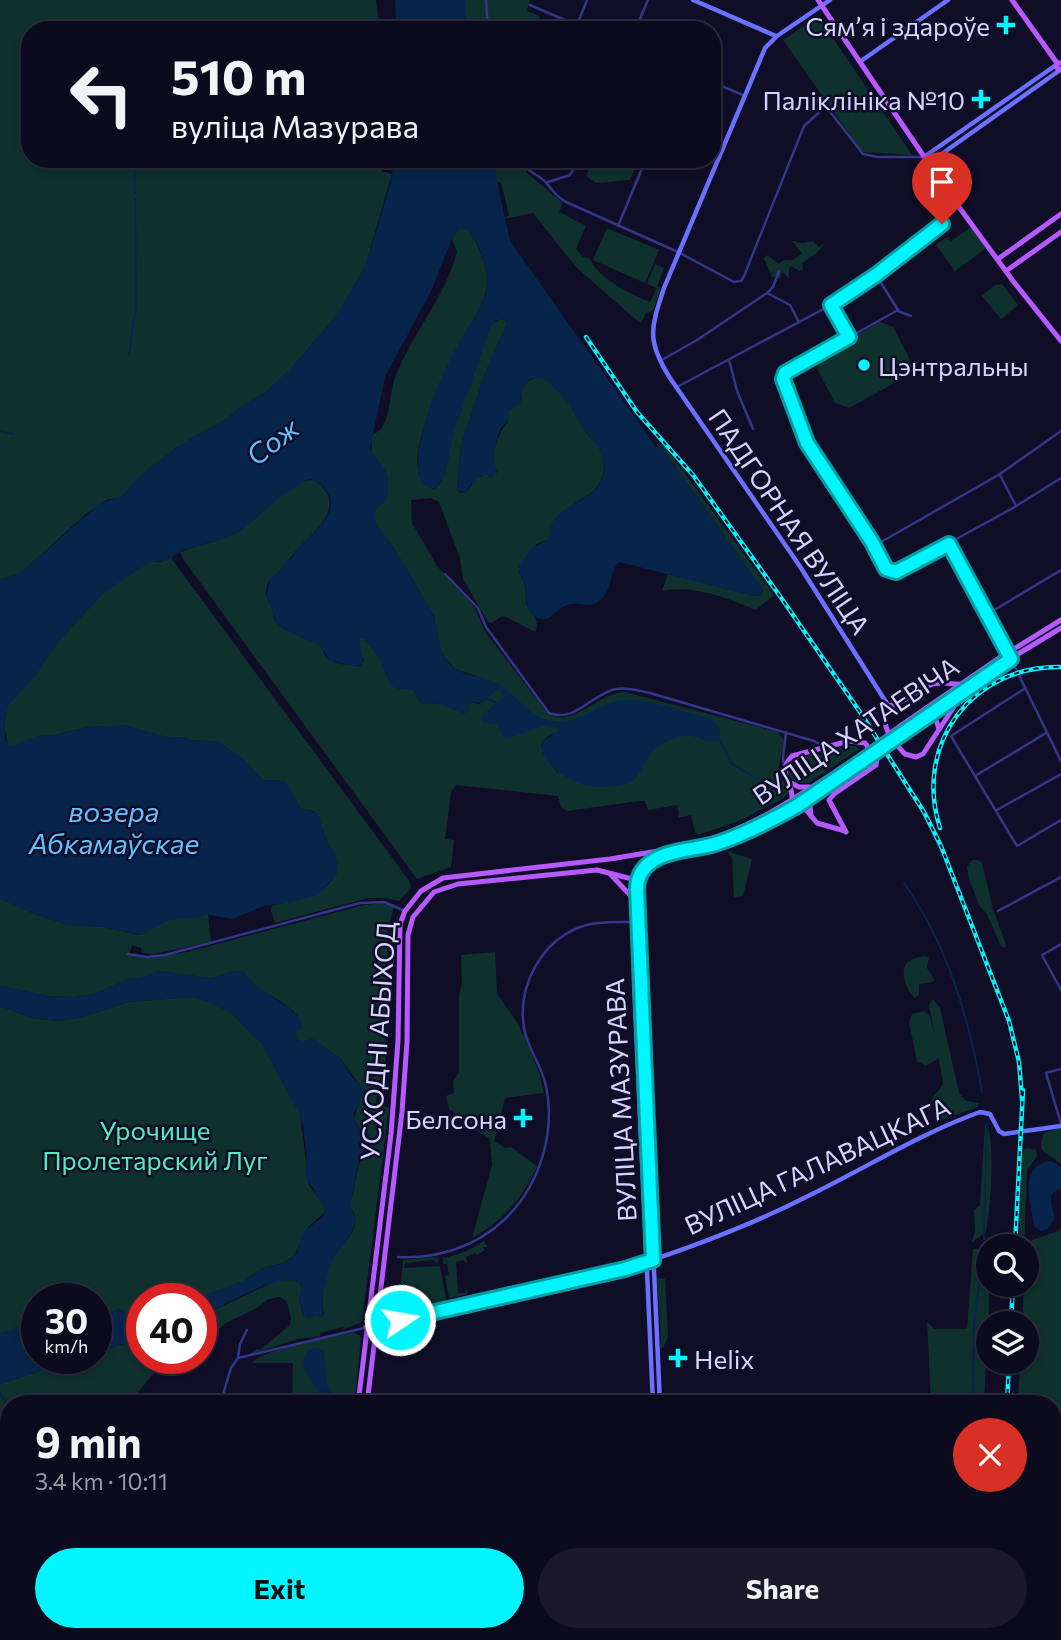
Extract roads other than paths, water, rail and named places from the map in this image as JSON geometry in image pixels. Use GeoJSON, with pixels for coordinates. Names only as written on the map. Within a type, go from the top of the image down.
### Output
{"type":"FeatureCollection","features":[{"type":"Feature","properties":{"kind":"main road"},"geometry":{"type":"LineString","coordinates":[[1012,0],[1059,66]]}},
{"type":"Feature","properties":{"kind":"main road"},"geometry":{"type":"LineString","coordinates":[[820,3],[924,156],[1006,271],[1061,341]]}},
{"type":"Feature","properties":{"kind":"main road"},"geometry":{"type":"LineString","coordinates":[[998,259],[1061,214]]}},
{"type":"Feature","properties":{"kind":"main road"},"geometry":{"type":"LineString","coordinates":[[1006,271],[1061,232]]}},
{"type":"Feature","properties":{"kind":"main road"},"geometry":{"type":"LineString","coordinates":[[1008,253],[1013,263],[1018,264]]}},
{"type":"Feature","properties":{"kind":"main road","name":"ВУЛІЦА ХАТАЕВІЧА"},"geometry":{"type":"LineString","coordinates":[[632,879],[643,860],[664,850],[715,837],[760,818],[792,800],[925,717],[1061,620]]}},
{"type":"Feature","properties":{"kind":"main road","name":"ВУЛІЦА ХАТАЕВІЧА"},"geometry":{"type":"LineString","coordinates":[[632,879],[658,858],[730,839],[764,825],[797,806],[864,762],[936,700],[959,684],[1061,628]]}},
{"type":"Feature","properties":{"kind":"main road"},"geometry":{"type":"LineString","coordinates":[[959,684],[934,683],[902,703],[887,704],[885,727],[905,754],[914,757],[921,755],[965,690]]}},
{"type":"Feature","properties":{"kind":"main road"},"geometry":{"type":"LineString","coordinates":[[927,685],[936,685],[941,689],[936,700]]}},
{"type":"Feature","properties":{"kind":"main road"},"geometry":{"type":"LineString","coordinates":[[925,717],[936,720],[938,733]]}},
{"type":"Feature","properties":{"kind":"main road"},"geometry":{"type":"LineString","coordinates":[[792,800],[784,769],[794,755],[823,746],[862,741],[878,761],[872,770],[830,799],[830,805],[846,832],[817,823],[804,808],[797,806]]}},
{"type":"Feature","properties":{"kind":"main road"},"geometry":{"type":"LineString","coordinates":[[787,780],[799,787],[813,787]]}},
{"type":"Feature","properties":{"kind":"main road"},"geometry":{"type":"LineString","coordinates":[[811,816],[810,806],[817,793]]}},
{"type":"Feature","properties":{"kind":"main road","name":"УСХОДНІ АБЫХОД"},"geometry":{"type":"LineString","coordinates":[[359,1395],[391,1134],[398,1041],[399,932],[405,911],[421,891],[443,878],[664,850]]}},
{"type":"Feature","properties":{"kind":"main road"},"geometry":{"type":"LineString","coordinates":[[564,864],[565,873]]}},
{"type":"Feature","properties":{"kind":"main road"},"geometry":{"type":"LineString","coordinates":[[606,871],[620,881],[631,896]]}},
{"type":"Feature","properties":{"kind":"main road","name":"УСХОДНІ АБЫХОД"},"geometry":{"type":"LineString","coordinates":[[368,1395],[403,1099],[407,1042],[408,935],[411,923],[428,898],[448,886],[606,871],[632,879]]}},
{"type":"Feature","properties":{"kind":"main road"},"geometry":{"type":"LineString","coordinates":[[366,1327],[375,1325],[387,1336]]}},
{"type":"Feature","properties":{"kind":"street"},"geometry":{"type":"LineString","coordinates":[[486,0],[487,21]]}},
{"type":"Feature","properties":{"kind":"street"},"geometry":{"type":"LineString","coordinates":[[579,21],[587,0]]}},
{"type":"Feature","properties":{"kind":"street"},"geometry":{"type":"LineString","coordinates":[[639,21],[648,0]]}},
{"type":"Feature","properties":{"kind":"street"},"geometry":{"type":"LineString","coordinates":[[692,0],[777,36]]}},
{"type":"Feature","properties":{"kind":"street"},"geometry":{"type":"LineString","coordinates":[[721,152],[765,48],[820,3],[830,0]]}},
{"type":"Feature","properties":{"kind":"street"},"geometry":{"type":"LineString","coordinates":[[861,61],[948,0]]}},
{"type":"Feature","properties":{"kind":"street"},"geometry":{"type":"LineString","coordinates":[[530,5],[568,21]]}},
{"type":"Feature","properties":{"kind":"street"},"geometry":{"type":"LineString","coordinates":[[764,31],[765,48]]}},
{"type":"Feature","properties":{"kind":"street"},"geometry":{"type":"LineString","coordinates":[[527,168],[566,202],[678,252],[734,282],[741,281],[804,126],[822,109],[828,110],[863,155],[924,156],[1059,66]]}},
{"type":"Feature","properties":{"kind":"street"},"geometry":{"type":"LineString","coordinates":[[916,157],[929,163],[937,158],[1059,66]]}},
{"type":"Feature","properties":{"kind":"street"},"geometry":{"type":"LineString","coordinates":[[721,86],[745,96]]}},
{"type":"Feature","properties":{"kind":"street"},"geometry":{"type":"LineString","coordinates":[[1002,103],[1006,108]]}},
{"type":"Feature","properties":{"kind":"street"},"geometry":{"type":"LineString","coordinates":[[933,152],[937,158]]}},
{"type":"Feature","properties":{"kind":"street"},"geometry":{"type":"LineString","coordinates":[[547,183],[570,175],[574,168]]}},
{"type":"Feature","properties":{"kind":"street"},"geometry":{"type":"LineString","coordinates":[[618,226],[642,168]]}},
{"type":"Feature","properties":{"kind":"street"},"geometry":{"type":"LineString","coordinates":[[714,168],[660,300],[652,332],[660,362],[767,293],[779,271]]}},
{"type":"Feature","properties":{"kind":"street"},"geometry":{"type":"LineString","coordinates":[[676,387],[831,305],[876,275],[942,224]]}},
{"type":"Feature","properties":{"kind":"street"},"geometry":{"type":"LineString","coordinates":[[876,275],[897,308],[911,316]]}},
{"type":"Feature","properties":{"kind":"street"},"geometry":{"type":"LineString","coordinates":[[767,293],[790,305],[799,322]]}},
{"type":"Feature","properties":{"kind":"street"},"geometry":{"type":"LineString","coordinates":[[831,305],[849,337]]}},
{"type":"Feature","properties":{"kind":"street"},"geometry":{"type":"LineString","coordinates":[[897,308],[785,373],[783,379],[807,443],[886,569],[896,572],[1061,478]]}},
{"type":"Feature","properties":{"kind":"street"},"geometry":{"type":"LineString","coordinates":[[729,360],[737,391],[753,429]]}},
{"type":"Feature","properties":{"kind":"street","name":"ПАДГОРНАЯ ВУЛІЦА"},"geometry":{"type":"LineString","coordinates":[[660,362],[799,565],[887,704]]}},
{"type":"Feature","properties":{"kind":"street"},"geometry":{"type":"LineString","coordinates":[[874,546],[1000,474],[1061,432]]}},
{"type":"Feature","properties":{"kind":"street"},"geometry":{"type":"LineString","coordinates":[[1000,474],[1016,506]]}},
{"type":"Feature","properties":{"kind":"street"},"geometry":{"type":"LineString","coordinates":[[949,544],[1061,761]]}},
{"type":"Feature","properties":{"kind":"street"},"geometry":{"type":"LineString","coordinates":[[986,615],[1061,570]]}},
{"type":"Feature","properties":{"kind":"street"},"geometry":{"type":"LineString","coordinates":[[446,574],[478,608],[486,627],[549,713],[560,716],[573,713],[604,694],[625,688],[814,741],[823,746]]}},
{"type":"Feature","properties":{"kind":"street"},"geometry":{"type":"LineString","coordinates":[[1024,689],[951,736],[1017,846],[1061,820]]}},
{"type":"Feature","properties":{"kind":"street"},"geometry":{"type":"LineString","coordinates":[[784,769],[786,733]]}},
{"type":"Feature","properties":{"kind":"street"},"geometry":{"type":"LineString","coordinates":[[975,776],[1046,733]]}},
{"type":"Feature","properties":{"kind":"street"},"geometry":{"type":"LineString","coordinates":[[996,811],[1061,774]]}},
{"type":"Feature","properties":{"kind":"street","name":"ВУЛІЦА МАЗУРАВА"},"geometry":{"type":"LineString","coordinates":[[639,876],[636,922],[653,1395]]}},
{"type":"Feature","properties":{"kind":"street"},"geometry":{"type":"LineString","coordinates":[[998,911],[1061,877]]}},
{"type":"Feature","properties":{"kind":"street","name":"ВУЛІЦА МАЗУРАВА"},"geometry":{"type":"LineString","coordinates":[[632,879],[660,1395]]}},
{"type":"Feature","properties":{"kind":"street"},"geometry":{"type":"LineString","coordinates":[[128,954],[147,957],[165,955],[371,902],[391,903],[405,911]]}},
{"type":"Feature","properties":{"kind":"street"},"geometry":{"type":"LineString","coordinates":[[398,1257],[435,1255],[465,1246],[500,1224],[523,1199],[542,1159],[548,1120],[545,1083],[523,1024],[523,998],[528,981],[547,951],[573,931],[593,924],[636,922]]}},
{"type":"Feature","properties":{"kind":"street"},"geometry":{"type":"LineString","coordinates":[[1061,944],[1042,955],[1061,990]]}},
{"type":"Feature","properties":{"kind":"street","name":"ВУЛІЦА ГАЛАВАЦКАГА"},"geometry":{"type":"LineString","coordinates":[[375,1325],[647,1263],[759,1219],[807,1197],[900,1146],[980,1112],[989,1113],[998,1130],[1004,1134],[1061,1125],[1046,1073],[1061,1069]]}},
{"type":"Feature","properties":{"kind":"street"},"geometry":{"type":"LineString","coordinates":[[238,1358],[366,1327]]}},
{"type":"Feature","properties":{"kind":"street"},"geometry":{"type":"LineString","coordinates":[[223,1395],[247,1330]]}},
{"type":"Feature","properties":{"kind":"water"},"geometry":{"type":"Polygon","coordinates":[[[395,0],[466,0],[466,21],[396,21],[395,0]]]}},
{"type":"Feature","properties":{"kind":"water"},"geometry":{"type":"Polygon","coordinates":[[[393,168],[494,168],[510,241],[656,447],[660,445],[763,590],[761,595],[754,596],[619,562],[601,600],[591,605],[571,604],[562,607],[546,619],[533,616],[528,608],[519,565],[532,547],[548,540],[551,525],[560,514],[596,488],[604,473],[602,454],[561,395],[545,380],[529,380],[521,391],[521,403],[507,412],[509,420],[499,432],[495,464],[497,474],[491,478],[486,474],[482,477],[478,475],[477,482],[471,484],[467,492],[457,491],[461,445],[485,373],[506,326],[504,319],[495,321],[490,328],[453,435],[446,473],[435,489],[423,483],[418,472],[418,462],[427,415],[445,369],[481,306],[487,288],[486,267],[476,242],[471,233],[462,228],[457,230],[452,239],[431,291],[385,377],[370,448],[388,479],[387,499],[375,510],[376,524],[394,548],[431,611],[439,643],[447,661],[457,670],[495,682],[533,713],[547,720],[567,721],[613,702],[642,701],[711,719],[720,728],[719,739],[709,741],[688,736],[670,740],[654,750],[632,782],[619,786],[593,787],[570,780],[550,765],[542,754],[542,742],[559,730],[557,726],[547,725],[506,739],[502,736],[498,724],[483,723],[482,715],[504,697],[501,690],[494,691],[483,703],[469,702],[468,711],[464,713],[441,704],[420,703],[414,690],[391,687],[379,657],[363,637],[360,639],[362,665],[353,666],[330,661],[321,646],[276,623],[266,597],[270,578],[281,570],[286,560],[292,559],[330,511],[331,502],[327,492],[309,479],[284,494],[239,532],[183,550],[166,561],[151,561],[102,594],[57,643],[34,677],[8,704],[4,726],[6,741],[11,746],[38,736],[92,726],[124,725],[169,738],[219,742],[243,759],[263,780],[285,781],[301,809],[318,813],[326,841],[335,853],[338,869],[334,877],[318,895],[264,906],[232,919],[206,914],[197,918],[168,920],[141,935],[104,927],[69,925],[34,914],[0,898],[0,580],[22,572],[99,504],[124,495],[138,477],[162,458],[267,391],[296,363],[339,312],[365,267],[393,168]]]}},
{"type":"Feature","properties":{"kind":"water"},"geometry":{"type":"Polygon","coordinates":[[[157,971],[211,978],[242,971],[301,1021],[302,1027],[294,1033],[297,1040],[317,1040],[340,1058],[363,1088],[364,1094],[354,1113],[354,1119],[357,1126],[369,1134],[370,1138],[358,1165],[350,1204],[356,1222],[332,1260],[322,1297],[323,1317],[304,1316],[299,1299],[302,1285],[293,1281],[267,1285],[217,1308],[217,1291],[244,1281],[262,1268],[291,1259],[297,1252],[303,1232],[323,1217],[326,1210],[307,1179],[303,1125],[297,1109],[261,1042],[233,1014],[194,997],[129,1002],[83,1017],[58,1021],[32,1018],[0,1006],[0,986],[49,996],[74,997],[94,994],[129,979],[157,971]]]}},
{"type":"Feature","properties":{"kind":"water"},"geometry":{"type":"Polygon","coordinates":[[[1048,1161],[1061,1168],[1061,1189],[1051,1198],[1054,1220],[1049,1228],[1041,1231],[1034,1226],[1029,1179],[1038,1165],[1048,1161]]]}},
{"type":"Feature","properties":{"kind":"water"},"geometry":{"type":"Polygon","coordinates":[[[119,1309],[126,1314],[126,1344],[112,1347],[112,1312],[119,1309]]]}},
{"type":"Feature","properties":{"kind":"water"},"geometry":{"type":"Polygon","coordinates":[[[21,1326],[21,1374],[30,1374],[0,1384],[0,1333],[21,1326]]]}},
{"type":"Feature","properties":{"kind":"water"},"geometry":{"type":"Polygon","coordinates":[[[315,1347],[324,1350],[326,1382],[333,1395],[320,1395],[304,1366],[307,1352],[315,1347]]]}},
{"type":"Feature","properties":{"kind":"waterway"},"geometry":{"type":"LineString","coordinates":[[134,168],[135,193]]}},
{"type":"Feature","properties":{"kind":"waterway"},"geometry":{"type":"LineString","coordinates":[[129,354],[136,306],[135,199]]}},
{"type":"Feature","properties":{"kind":"waterway"},"geometry":{"type":"LineString","coordinates":[[0,431],[14,434]]}},
{"type":"Feature","properties":{"kind":"waterway"},"geometry":{"type":"LineString","coordinates":[[486,698],[497,703]]}},
{"type":"Feature","properties":{"kind":"waterway"},"geometry":{"type":"LineString","coordinates":[[547,724],[562,729]]}},
{"type":"Feature","properties":{"kind":"waterway"},"geometry":{"type":"LineString","coordinates":[[719,739],[732,764],[756,778]]}},
{"type":"Feature","properties":{"kind":"waterway"},"geometry":{"type":"LineString","coordinates":[[904,883],[933,932],[955,983],[971,1037],[982,1092]]}},
{"type":"Feature","properties":{"kind":"waterway"},"geometry":{"type":"LineString","coordinates":[[984,1234],[987,1123]]}},
{"type":"Feature","properties":{"kind":"waterway"},"geometry":{"type":"LineString","coordinates":[[973,1395],[974,1325],[977,1297]]}},
{"type":"Feature","properties":{"kind":"railway"},"geometry":{"type":"LineString","coordinates":[[586,337],[637,412],[693,475],[782,599],[860,712],[924,812],[941,846],[1009,1021],[1019,1062],[1022,1099]]}},
{"type":"Feature","properties":{"kind":"railway"},"geometry":{"type":"LineString","coordinates":[[940,828],[934,797],[935,767],[943,739],[957,715],[977,695],[1001,679],[1029,670],[1061,667]]}},
{"type":"Feature","properties":{"kind":"railway"},"geometry":{"type":"LineString","coordinates":[[1016,1234],[1023,1090]]}},
{"type":"Feature","properties":{"kind":"railway"},"geometry":{"type":"LineString","coordinates":[[1012,1297],[1012,1311]]}},
{"type":"Feature","properties":{"kind":"railway"},"geometry":{"type":"LineString","coordinates":[[1007,1395],[1008,1374]]}},
{"type":"Feature","properties":{"kind":"place","name":"Сямʼя і здароўе"},"geometry":{"type":"Point","coordinates":[1006,25]}},
{"type":"Feature","properties":{"kind":"place","name":"Паліклініка №10"},"geometry":{"type":"Point","coordinates":[981,99]}},
{"type":"Feature","properties":{"kind":"place","name":"Цэнтральны"},"geometry":{"type":"Point","coordinates":[864,365]}},
{"type":"Feature","properties":{"kind":"place","name":"Белсона"},"geometry":{"type":"Point","coordinates":[523,1118]}},
{"type":"Feature","properties":{"kind":"place","name":"Helix"},"geometry":{"type":"Point","coordinates":[678,1358]}},
{"type":"Feature","properties":{"kind":"water label","name":"Сож"},"geometry":{"type":"Point","coordinates":[272,441]}},
{"type":"Feature","properties":{"kind":"water label","name":"возера Абкамаўскае"},"geometry":{"type":"Point","coordinates":[114,827]}},
{"type":"Feature","properties":{"kind":"park label","name":"Урочище Пролетарский Луг"},"geometry":{"type":"Point","coordinates":[155,1144]}}]}
